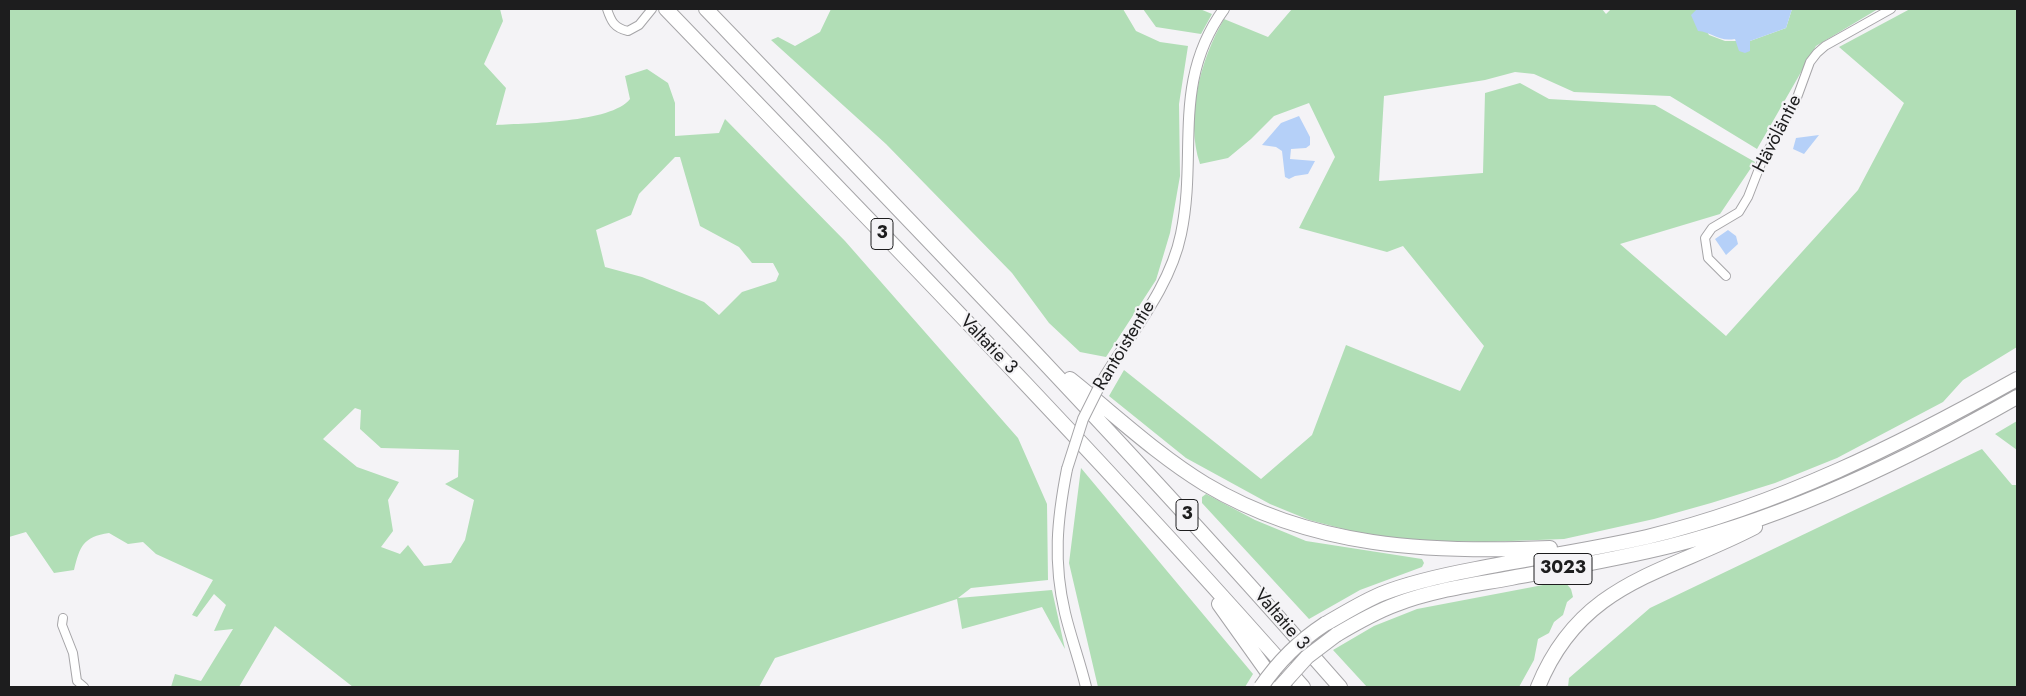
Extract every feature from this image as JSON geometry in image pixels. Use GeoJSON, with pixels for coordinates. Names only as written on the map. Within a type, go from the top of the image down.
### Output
{"type":"FeatureCollection","features":[{"type":"Feature","properties":{"kind":"highway","name":"Valtatie 3"},"geometry":{"type":"LineString","coordinates":[[666,9],[1185,554],[1302,687]]}},
{"type":"Feature","properties":{"kind":"highway","name":"Valtatie 3"},"geometry":{"type":"LineString","coordinates":[[706,9],[1030,347],[1235,567],[1340,687]]}},
{"type":"Feature","properties":{"kind":"highway"},"geometry":{"type":"LineString","coordinates":[[1030,347],[1167,458],[1204,483],[1240,503],[1307,528],[1375,544],[1420,549],[1495,551],[1606,546]]}},
{"type":"Feature","properties":{"kind":"highway","name":"3023"},"geometry":{"type":"LineString","coordinates":[[1261,687],[1276,667],[1295,647],[1325,624],[1381,594],[1454,573],[1606,546],[1701,522],[1814,482],[1876,454],[2017,379]]}},
{"type":"Feature","properties":{"kind":"highway","name":"3023"},"geometry":{"type":"LineString","coordinates":[[1280,687],[1307,658],[1336,635],[1376,613],[1416,598],[1671,546],[1793,506],[1968,425],[2017,397]]}},
{"type":"Feature","properties":{"kind":"highway"},"geometry":{"type":"LineString","coordinates":[[1538,687],[1549,662],[1570,631],[1602,601],[1630,583],[1738,535],[1793,506]]}},
{"type":"Feature","properties":{"kind":"highway"},"geometry":{"type":"LineString","coordinates":[[1185,554],[1280,687]]}},
{"type":"Feature","properties":{"kind":"street"},"geometry":{"type":"LineString","coordinates":[[607,9],[611,21],[617,27],[628,31],[639,25],[652,9]]}},
{"type":"Feature","properties":{"kind":"street","name":"Rantoistentie"},"geometry":{"type":"LineString","coordinates":[[1086,687],[1065,614],[1056,553],[1057,521],[1066,469],[1083,419],[1102,381],[1159,292],[1181,234],[1189,170],[1188,114],[1190,95],[1204,39],[1224,9]]}},
{"type":"Feature","properties":{"kind":"street","name":"Hävöläntie"},"geometry":{"type":"LineString","coordinates":[[1726,276],[1708,258],[1705,238],[1712,228],[1739,212],[1748,197],[1762,161],[1795,103],[1810,62],[1825,46],[1891,9]]}},
{"type":"Feature","properties":{"kind":"street"},"geometry":{"type":"LineString","coordinates":[[63,618],[62,625],[73,653],[78,681],[84,687]]}},
{"type":"Feature","properties":{"kind":"green space"},"geometry":{"type":"Polygon","coordinates":[[[9,9],[500,9],[503,21],[484,64],[506,88],[496,125],[568,120],[605,113],[620,107],[630,99],[625,76],[647,69],[668,83],[675,103],[675,136],[719,133],[725,119],[845,241],[1018,438],[1047,504],[1048,580],[971,588],[958,598],[1052,590],[1065,649],[1042,607],[962,629],[957,599],[775,658],[759,687],[353,687],[275,626],[239,687],[171,687],[175,674],[201,681],[233,629],[214,631],[226,605],[214,594],[197,617],[192,615],[213,580],[156,554],[143,542],[128,544],[109,533],[93,537],[84,544],[78,555],[74,570],[54,573],[26,532],[9,537],[9,9]],[[675,157],[639,194],[631,215],[596,230],[605,267],[642,277],[704,302],[719,315],[742,292],[776,281],[779,274],[773,263],[752,263],[739,247],[700,226],[680,157],[675,157]],[[355,408],[323,439],[357,467],[399,482],[388,500],[393,531],[381,547],[400,554],[408,545],[424,566],[451,563],[465,540],[474,500],[445,484],[458,477],[459,450],[381,448],[360,429],[361,410],[355,408]]]}},
{"type":"Feature","properties":{"kind":"green space"},"geometry":{"type":"Polygon","coordinates":[[[831,9],[1123,9],[1136,31],[1160,42],[1188,46],[1179,104],[1180,176],[1170,233],[1156,280],[1106,357],[1080,352],[1049,323],[1012,273],[886,144],[771,40],[778,37],[795,46],[820,32],[831,9]]]}},
{"type":"Feature","properties":{"kind":"green space"},"geometry":{"type":"Polygon","coordinates":[[[1143,9],[1200,9],[1212,14],[1201,34],[1156,27],[1143,9]]]}},
{"type":"Feature","properties":{"kind":"green space"},"geometry":{"type":"Polygon","coordinates":[[[1292,9],[1602,9],[1606,14],[1611,9],[1697,9],[1696,12],[1709,35],[1725,41],[1750,41],[1786,28],[1792,9],[1878,9],[1816,46],[1757,149],[1670,96],[1574,92],[1534,74],[1515,72],[1485,80],[1384,96],[1379,181],[1483,173],[1485,93],[1520,83],[1549,99],[1655,105],[1755,162],[1720,214],[1620,244],[1726,336],[1858,190],[1904,103],[1839,47],[1910,9],[2017,9],[2017,347],[1963,380],[1943,402],[1837,458],[1775,483],[1711,503],[1654,519],[1564,539],[1485,542],[1401,540],[1367,535],[1309,520],[1270,504],[1186,458],[1109,396],[1124,370],[1261,479],[1312,435],[1346,345],[1460,391],[1484,346],[1403,246],[1387,252],[1299,228],[1335,157],[1309,103],[1274,116],[1228,158],[1200,164],[1194,128],[1197,90],[1208,52],[1224,19],[1268,37],[1292,9]]]}},
{"type":"Feature","properties":{"kind":"green space"},"geometry":{"type":"Polygon","coordinates":[[[2017,421],[2017,450],[1995,434],[2017,421]]]}},
{"type":"Feature","properties":{"kind":"green space"},"geometry":{"type":"Polygon","coordinates":[[[1982,449],[2012,485],[2017,485],[2017,687],[1568,687],[1569,678],[1650,608],[1982,449]]]}},
{"type":"Feature","properties":{"kind":"green space"},"geometry":{"type":"Polygon","coordinates":[[[1081,468],[1253,674],[1245,687],[1098,687],[1069,563],[1081,468]]]}},
{"type":"Feature","properties":{"kind":"green space"},"geometry":{"type":"Polygon","coordinates":[[[1206,494],[1255,520],[1306,541],[1422,559],[1424,563],[1422,567],[1360,590],[1309,619],[1202,503],[1202,497],[1206,494]]]}},
{"type":"Feature","properties":{"kind":"green space"},"geometry":{"type":"Polygon","coordinates":[[[1564,581],[1571,589],[1573,597],[1567,602],[1563,615],[1554,622],[1549,633],[1538,639],[1534,660],[1519,687],[1367,687],[1333,650],[1374,626],[1417,609],[1564,581]]]}},
{"type":"Feature","properties":{"kind":"water"},"geometry":{"type":"Polygon","coordinates":[[[1697,9],[1792,9],[1786,28],[1750,41],[1750,51],[1745,53],[1739,51],[1735,39],[1724,39],[1698,31],[1691,15],[1697,9]]]}},
{"type":"Feature","properties":{"kind":"water"},"geometry":{"type":"Polygon","coordinates":[[[1299,116],[1310,137],[1310,145],[1306,148],[1291,149],[1290,159],[1315,161],[1308,174],[1289,179],[1285,177],[1282,151],[1276,147],[1262,145],[1281,123],[1299,116]]]}},
{"type":"Feature","properties":{"kind":"water"},"geometry":{"type":"Polygon","coordinates":[[[1819,135],[1804,154],[1793,149],[1796,138],[1819,135]]]}},
{"type":"Feature","properties":{"kind":"water"},"geometry":{"type":"Polygon","coordinates":[[[1728,230],[1736,236],[1738,244],[1726,255],[1715,239],[1728,230]]]}}]}
